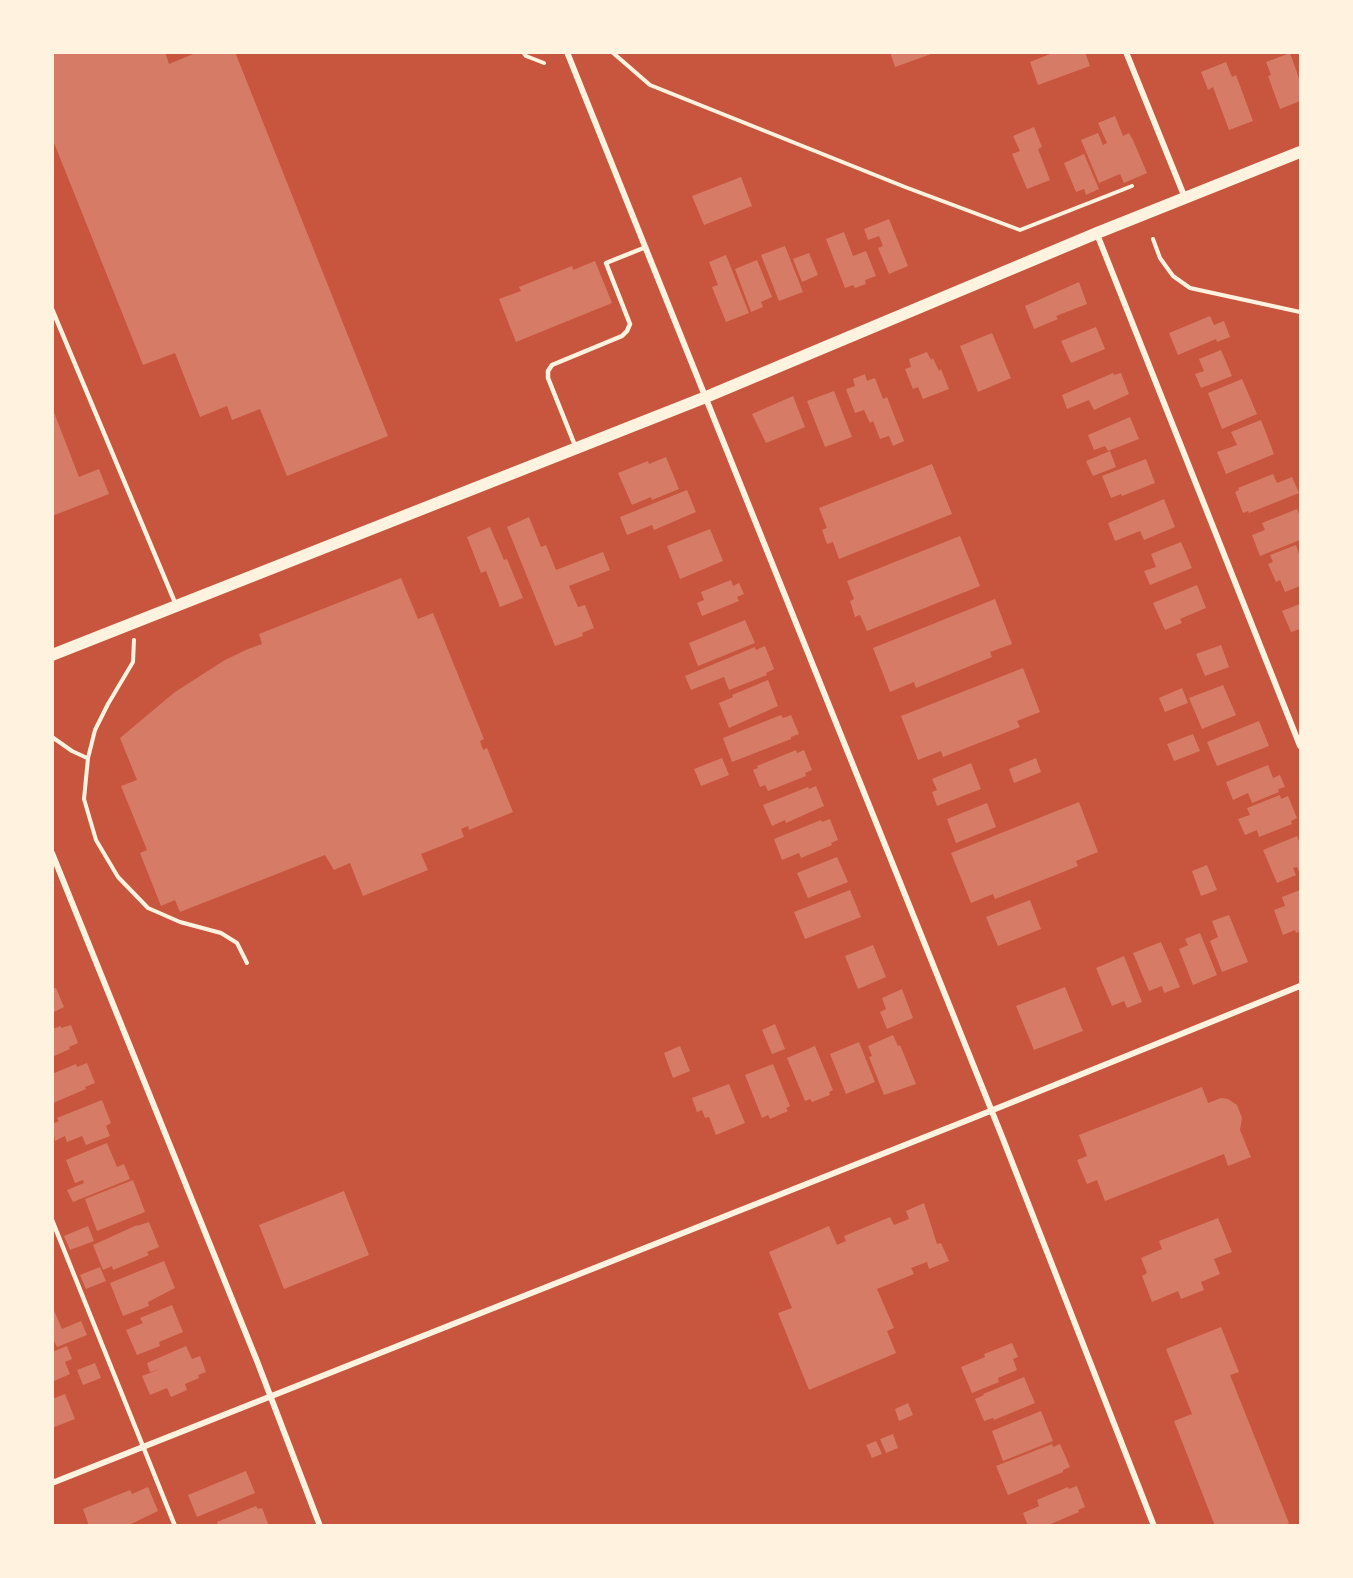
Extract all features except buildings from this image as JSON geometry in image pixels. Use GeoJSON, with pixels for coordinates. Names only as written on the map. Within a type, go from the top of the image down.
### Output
{"type":"FeatureCollection","features":[{"type":"Feature","properties":{"kind":"main road"},"geometry":{"type":"LineString","coordinates":[[52,654],[706,397],[1096,233],[1300,152]]}},
{"type":"Feature","properties":{"kind":"street"},"geometry":{"type":"LineString","coordinates":[[567,52],[1154,1526]]}},
{"type":"Feature","properties":{"kind":"street"},"geometry":{"type":"LineString","coordinates":[[1126,52],[1185,198]]}},
{"type":"Feature","properties":{"kind":"street"},"geometry":{"type":"LineString","coordinates":[[1096,233],[1110,262],[1300,746]]}},
{"type":"Feature","properties":{"kind":"street"},"geometry":{"type":"LineString","coordinates":[[52,853],[271,1397],[320,1526]]}},
{"type":"Feature","properties":{"kind":"street"},"geometry":{"type":"LineString","coordinates":[[52,1483],[1300,986]]}},
{"type":"Feature","properties":{"kind":"lane"},"geometry":{"type":"LineString","coordinates":[[576,448],[548,378],[548,371],[552,365],[627,332],[630,324],[606,263],[646,247]]}},
{"type":"Feature","properties":{"kind":"lane"},"geometry":{"type":"LineString","coordinates":[[52,309],[176,605]]}},
{"type":"Feature","properties":{"kind":"lane"},"geometry":{"type":"LineString","coordinates":[[52,1220],[175,1526]]}},
{"type":"Feature","properties":{"kind":"path"},"geometry":{"type":"LineString","coordinates":[[523,52],[526,56],[544,63]]}},
{"type":"Feature","properties":{"kind":"path"},"geometry":{"type":"LineString","coordinates":[[612,52],[650,85],[905,187],[1020,230],[1132,186]]}},
{"type":"Feature","properties":{"kind":"path"},"geometry":{"type":"LineString","coordinates":[[1153,239],[1160,258],[1173,276],[1190,288],[1300,312]]}},
{"type":"Feature","properties":{"kind":"path"},"geometry":{"type":"LineString","coordinates":[[134,621],[133,662],[95,730],[88,758],[84,799],[96,840],[118,877],[148,908],[180,922],[221,933],[237,943],[247,963]]}},
{"type":"Feature","properties":{"kind":"path"},"geometry":{"type":"LineString","coordinates":[[52,737],[72,751],[88,758]]}}]}
